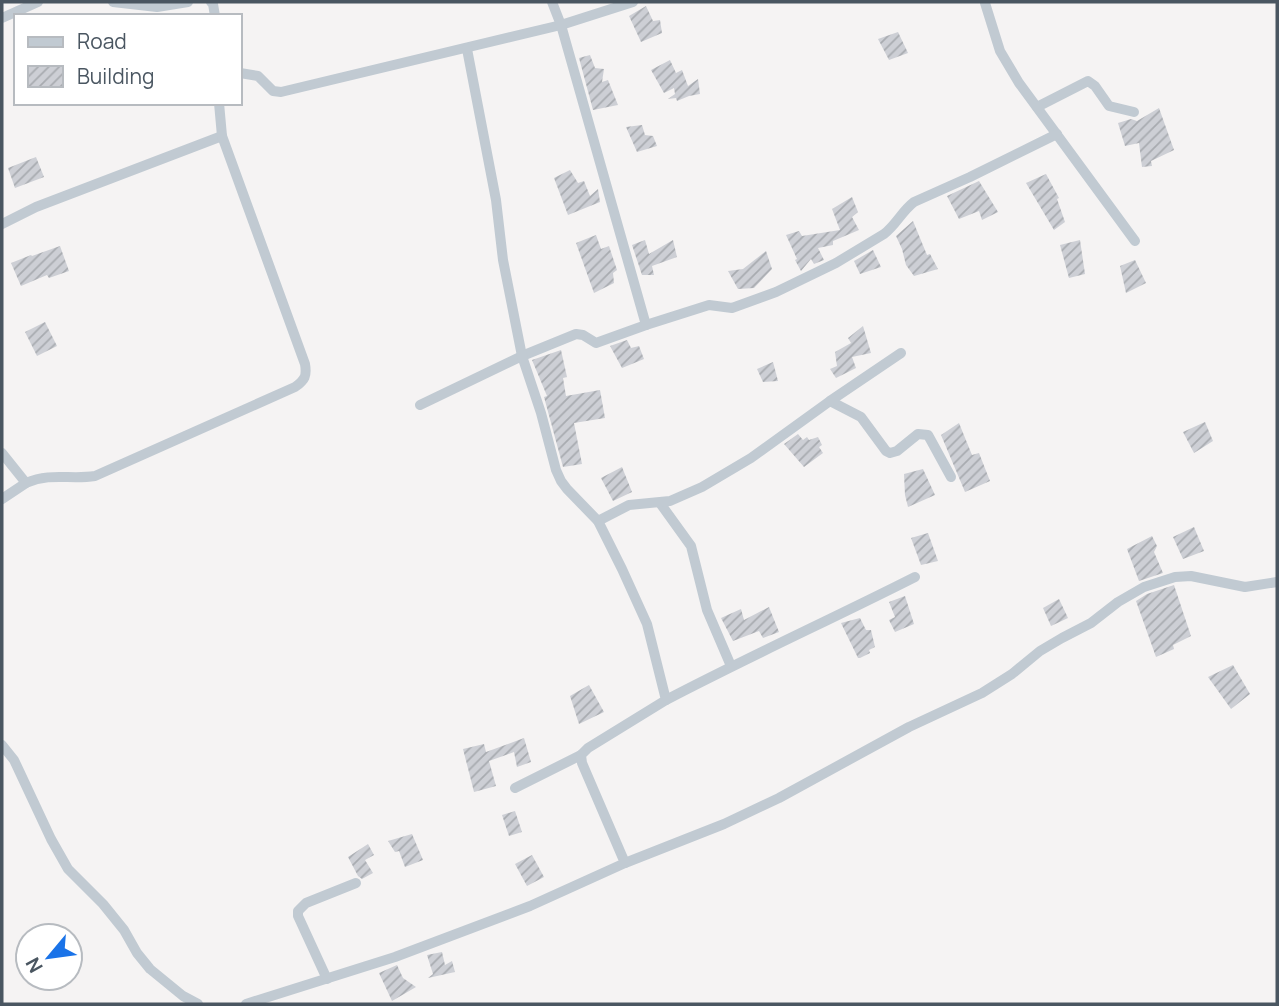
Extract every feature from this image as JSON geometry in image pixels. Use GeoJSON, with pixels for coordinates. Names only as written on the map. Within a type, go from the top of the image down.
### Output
{"type":"FeatureCollection","features":[{"type":"Feature","properties":{"kind":"street"},"geometry":{"type":"LineString","coordinates":[[2,19],[37,2]]}},
{"type":"Feature","properties":{"kind":"street"},"geometry":{"type":"LineString","coordinates":[[113,2],[157,7],[188,2]]}},
{"type":"Feature","properties":{"kind":"street"},"geometry":{"type":"LineString","coordinates":[[552,2],[561,25],[646,325]]}},
{"type":"Feature","properties":{"kind":"street"},"geometry":{"type":"LineString","coordinates":[[242,73],[258,76],[273,91],[281,92],[561,25],[633,2]]}},
{"type":"Feature","properties":{"kind":"street"},"geometry":{"type":"LineString","coordinates":[[985,2],[1000,51],[1019,83],[1135,241]]}},
{"type":"Feature","properties":{"kind":"street"},"geometry":{"type":"LineString","coordinates":[[467,49],[522,356],[556,470],[561,481],[598,521],[622,569],[648,624],[666,700]]}},
{"type":"Feature","properties":{"kind":"street"},"geometry":{"type":"LineString","coordinates":[[1037,107],[1088,81],[1095,86],[1109,106],[1134,112]]}},
{"type":"Feature","properties":{"kind":"street"},"geometry":{"type":"LineString","coordinates":[[2,499],[36,479],[52,476],[95,476],[304,381],[305,364],[222,136],[219,105]]}},
{"type":"Feature","properties":{"kind":"street"},"geometry":{"type":"LineString","coordinates":[[420,405],[522,356],[576,334],[596,343],[709,305],[732,308],[776,292],[836,263],[884,234],[914,202],[1057,134]]}},
{"type":"Feature","properties":{"kind":"street"},"geometry":{"type":"LineString","coordinates":[[2,224],[36,207],[222,136]]}},
{"type":"Feature","properties":{"kind":"street"},"geometry":{"type":"LineString","coordinates":[[598,521],[629,505],[660,503],[679,498],[712,482],[751,458],[901,353]]}},
{"type":"Feature","properties":{"kind":"street"},"geometry":{"type":"LineString","coordinates":[[830,401],[861,417],[890,453],[897,451],[918,434],[928,435],[951,477]]}},
{"type":"Feature","properties":{"kind":"street"},"geometry":{"type":"LineString","coordinates":[[2,453],[26,483]]}},
{"type":"Feature","properties":{"kind":"street"},"geometry":{"type":"LineString","coordinates":[[660,503],[690,542],[707,610],[731,666]]}},
{"type":"Feature","properties":{"kind":"street"},"geometry":{"type":"LineString","coordinates":[[246,1004],[396,957],[530,906],[779,799],[909,727],[982,693],[1012,674],[1040,651],[1091,623],[1118,602],[1144,587],[1175,577],[1191,576],[1245,587],[1277,582]]}},
{"type":"Feature","properties":{"kind":"street"},"geometry":{"type":"LineString","coordinates":[[515,788],[581,755],[666,700],[915,577]]}},
{"type":"Feature","properties":{"kind":"street"},"geometry":{"type":"LineString","coordinates":[[2,745],[14,760],[68,869],[108,910],[150,969],[183,996],[198,1004]]}},
{"type":"Feature","properties":{"kind":"street"},"geometry":{"type":"LineString","coordinates":[[581,755],[625,863]]}},
{"type":"Feature","properties":{"kind":"street"},"geometry":{"type":"LineString","coordinates":[[327,979],[298,911],[306,903],[356,883]]}},
{"type":"Feature","properties":{"kind":"building"},"geometry":{"type":"Polygon","coordinates":[[[646,6],[653,21],[660,20],[662,33],[641,42],[629,16],[646,6]]]}},
{"type":"Feature","properties":{"kind":"building"},"geometry":{"type":"Polygon","coordinates":[[[898,32],[908,53],[889,60],[878,39],[898,32]]]}},
{"type":"Feature","properties":{"kind":"building"},"geometry":{"type":"Polygon","coordinates":[[[590,55],[595,68],[604,69],[602,82],[608,80],[618,105],[593,110],[579,58],[590,55]]]}},
{"type":"Feature","properties":{"kind":"building"},"geometry":{"type":"Polygon","coordinates":[[[670,60],[676,73],[682,70],[688,86],[698,79],[700,94],[677,101],[676,98],[668,99],[675,94],[674,88],[664,93],[651,70],[670,60]]]}},
{"type":"Feature","properties":{"kind":"building"},"geometry":{"type":"Polygon","coordinates":[[[1159,108],[1174,150],[1151,161],[1152,166],[1142,167],[1139,143],[1125,146],[1118,123],[1131,119],[1137,121],[1159,108]]]}},
{"type":"Feature","properties":{"kind":"building"},"geometry":{"type":"Polygon","coordinates":[[[642,125],[645,135],[653,136],[657,146],[637,152],[626,127],[642,125]]]}},
{"type":"Feature","properties":{"kind":"building"},"geometry":{"type":"Polygon","coordinates":[[[36,157],[44,177],[15,188],[8,168],[36,157]]]}},
{"type":"Feature","properties":{"kind":"building"},"geometry":{"type":"Polygon","coordinates":[[[570,170],[578,183],[584,181],[590,196],[598,189],[600,202],[568,215],[554,178],[570,170]]]}},
{"type":"Feature","properties":{"kind":"building"},"geometry":{"type":"Polygon","coordinates":[[[1046,174],[1059,198],[1057,199],[1065,222],[1054,230],[1026,183],[1046,174]]]}},
{"type":"Feature","properties":{"kind":"building"},"geometry":{"type":"Polygon","coordinates":[[[979,181],[998,212],[982,220],[979,211],[959,219],[947,196],[979,181]]]}},
{"type":"Feature","properties":{"kind":"building"},"geometry":{"type":"Polygon","coordinates":[[[852,197],[858,212],[852,217],[859,230],[833,241],[833,245],[818,248],[824,260],[814,264],[811,259],[801,271],[786,235],[799,231],[802,236],[840,230],[832,209],[852,197]]]}},
{"type":"Feature","properties":{"kind":"building"},"geometry":{"type":"Polygon","coordinates":[[[913,221],[927,255],[930,254],[938,269],[914,276],[906,265],[896,236],[913,221]]]}},
{"type":"Feature","properties":{"kind":"building"},"geometry":{"type":"Polygon","coordinates":[[[596,235],[601,249],[609,246],[617,270],[613,273],[614,283],[594,293],[576,243],[596,235]]]}},
{"type":"Feature","properties":{"kind":"building"},"geometry":{"type":"Polygon","coordinates":[[[645,240],[649,254],[673,240],[677,257],[652,266],[654,275],[642,275],[632,245],[645,240]]]}},
{"type":"Feature","properties":{"kind":"building"},"geometry":{"type":"Polygon","coordinates":[[[1080,240],[1085,274],[1069,278],[1060,245],[1080,240]]]}},
{"type":"Feature","properties":{"kind":"building"},"geometry":{"type":"Polygon","coordinates":[[[60,246],[69,271],[49,278],[47,275],[21,286],[11,263],[60,246]]]}},
{"type":"Feature","properties":{"kind":"building"},"geometry":{"type":"Polygon","coordinates":[[[873,250],[881,267],[860,274],[854,261],[873,250]]]}},
{"type":"Feature","properties":{"kind":"building"},"geometry":{"type":"Polygon","coordinates":[[[766,251],[772,269],[754,288],[738,289],[728,271],[743,269],[766,251]]]}},
{"type":"Feature","properties":{"kind":"building"},"geometry":{"type":"Polygon","coordinates":[[[1135,260],[1146,283],[1126,293],[1120,266],[1135,260]]]}},
{"type":"Feature","properties":{"kind":"building"},"geometry":{"type":"Polygon","coordinates":[[[45,322],[57,346],[37,356],[25,332],[45,322]]]}},
{"type":"Feature","properties":{"kind":"building"},"geometry":{"type":"Polygon","coordinates":[[[863,326],[871,353],[852,357],[856,368],[836,378],[830,369],[837,366],[835,352],[851,343],[848,338],[863,326]]]}},
{"type":"Feature","properties":{"kind":"building"},"geometry":{"type":"Polygon","coordinates":[[[627,340],[631,348],[639,346],[644,359],[622,368],[610,346],[627,340]]]}},
{"type":"Feature","properties":{"kind":"building"},"geometry":{"type":"Polygon","coordinates":[[[561,350],[567,377],[563,378],[566,396],[600,390],[605,418],[574,423],[582,464],[563,467],[544,397],[547,396],[532,360],[561,350]]]}},
{"type":"Feature","properties":{"kind":"building"},"geometry":{"type":"Polygon","coordinates":[[[773,362],[778,381],[763,382],[757,369],[773,362]]]}},
{"type":"Feature","properties":{"kind":"building"},"geometry":{"type":"Polygon","coordinates":[[[1205,422],[1213,441],[1194,453],[1183,432],[1205,422]]]}},
{"type":"Feature","properties":{"kind":"building"},"geometry":{"type":"Polygon","coordinates":[[[959,423],[972,455],[979,453],[990,481],[965,492],[941,435],[959,423]]]}},
{"type":"Feature","properties":{"kind":"building"},"geometry":{"type":"Polygon","coordinates":[[[798,434],[803,440],[807,437],[809,440],[818,437],[822,445],[819,447],[823,453],[804,467],[784,444],[798,434]]]}},
{"type":"Feature","properties":{"kind":"building"},"geometry":{"type":"Polygon","coordinates":[[[622,467],[632,492],[613,501],[601,478],[622,467]]]}},
{"type":"Feature","properties":{"kind":"building"},"geometry":{"type":"Polygon","coordinates":[[[923,469],[935,495],[908,507],[904,474],[923,469]]]}},
{"type":"Feature","properties":{"kind":"building"},"geometry":{"type":"Polygon","coordinates":[[[1194,527],[1204,551],[1183,559],[1173,537],[1194,527]]]}},
{"type":"Feature","properties":{"kind":"building"},"geometry":{"type":"Polygon","coordinates":[[[928,533],[938,561],[921,565],[911,538],[928,533]]]}},
{"type":"Feature","properties":{"kind":"building"},"geometry":{"type":"Polygon","coordinates":[[[1152,536],[1157,546],[1154,552],[1163,573],[1139,581],[1127,549],[1152,536]]]}},
{"type":"Feature","properties":{"kind":"building"},"geometry":{"type":"Polygon","coordinates":[[[1174,585],[1191,636],[1173,645],[1174,649],[1156,657],[1136,601],[1147,594],[1174,585]]]}},
{"type":"Feature","properties":{"kind":"building"},"geometry":{"type":"Polygon","coordinates":[[[905,596],[914,624],[895,632],[889,620],[895,617],[889,602],[905,596]]]}},
{"type":"Feature","properties":{"kind":"building"},"geometry":{"type":"Polygon","coordinates":[[[1059,599],[1068,618],[1051,626],[1043,608],[1059,599]]]}},
{"type":"Feature","properties":{"kind":"building"},"geometry":{"type":"Polygon","coordinates":[[[769,607],[779,632],[763,638],[759,631],[733,641],[721,618],[741,609],[744,620],[769,607]]]}},
{"type":"Feature","properties":{"kind":"building"},"geometry":{"type":"Polygon","coordinates":[[[860,618],[866,630],[871,630],[875,647],[869,650],[870,653],[858,658],[841,623],[860,618]]]}},
{"type":"Feature","properties":{"kind":"building"},"geometry":{"type":"Polygon","coordinates":[[[1233,665],[1250,694],[1231,709],[1208,677],[1233,665]]]}},
{"type":"Feature","properties":{"kind":"building"},"geometry":{"type":"Polygon","coordinates":[[[589,685],[604,712],[579,724],[570,696],[589,685]]]}},
{"type":"Feature","properties":{"kind":"building"},"geometry":{"type":"Polygon","coordinates":[[[524,738],[531,762],[517,767],[514,752],[489,761],[496,786],[474,792],[463,749],[484,744],[486,752],[524,738]]]}},
{"type":"Feature","properties":{"kind":"building"},"geometry":{"type":"Polygon","coordinates":[[[515,811],[522,832],[509,836],[502,815],[515,811]]]}},
{"type":"Feature","properties":{"kind":"building"},"geometry":{"type":"Polygon","coordinates":[[[412,834],[423,860],[405,867],[399,851],[395,852],[388,841],[412,834]]]}},
{"type":"Feature","properties":{"kind":"building"},"geometry":{"type":"Polygon","coordinates":[[[368,844],[374,855],[365,860],[373,873],[362,879],[348,857],[368,844]]]}},
{"type":"Feature","properties":{"kind":"building"},"geometry":{"type":"Polygon","coordinates":[[[532,855],[544,877],[527,886],[515,864],[532,855]]]}},
{"type":"Feature","properties":{"kind":"building"},"geometry":{"type":"Polygon","coordinates":[[[442,952],[445,965],[452,961],[455,972],[428,978],[433,974],[427,955],[442,952]]]}},
{"type":"Feature","properties":{"kind":"building"},"geometry":{"type":"Polygon","coordinates":[[[397,965],[403,978],[416,987],[392,1001],[379,973],[397,965]]]}}]}
